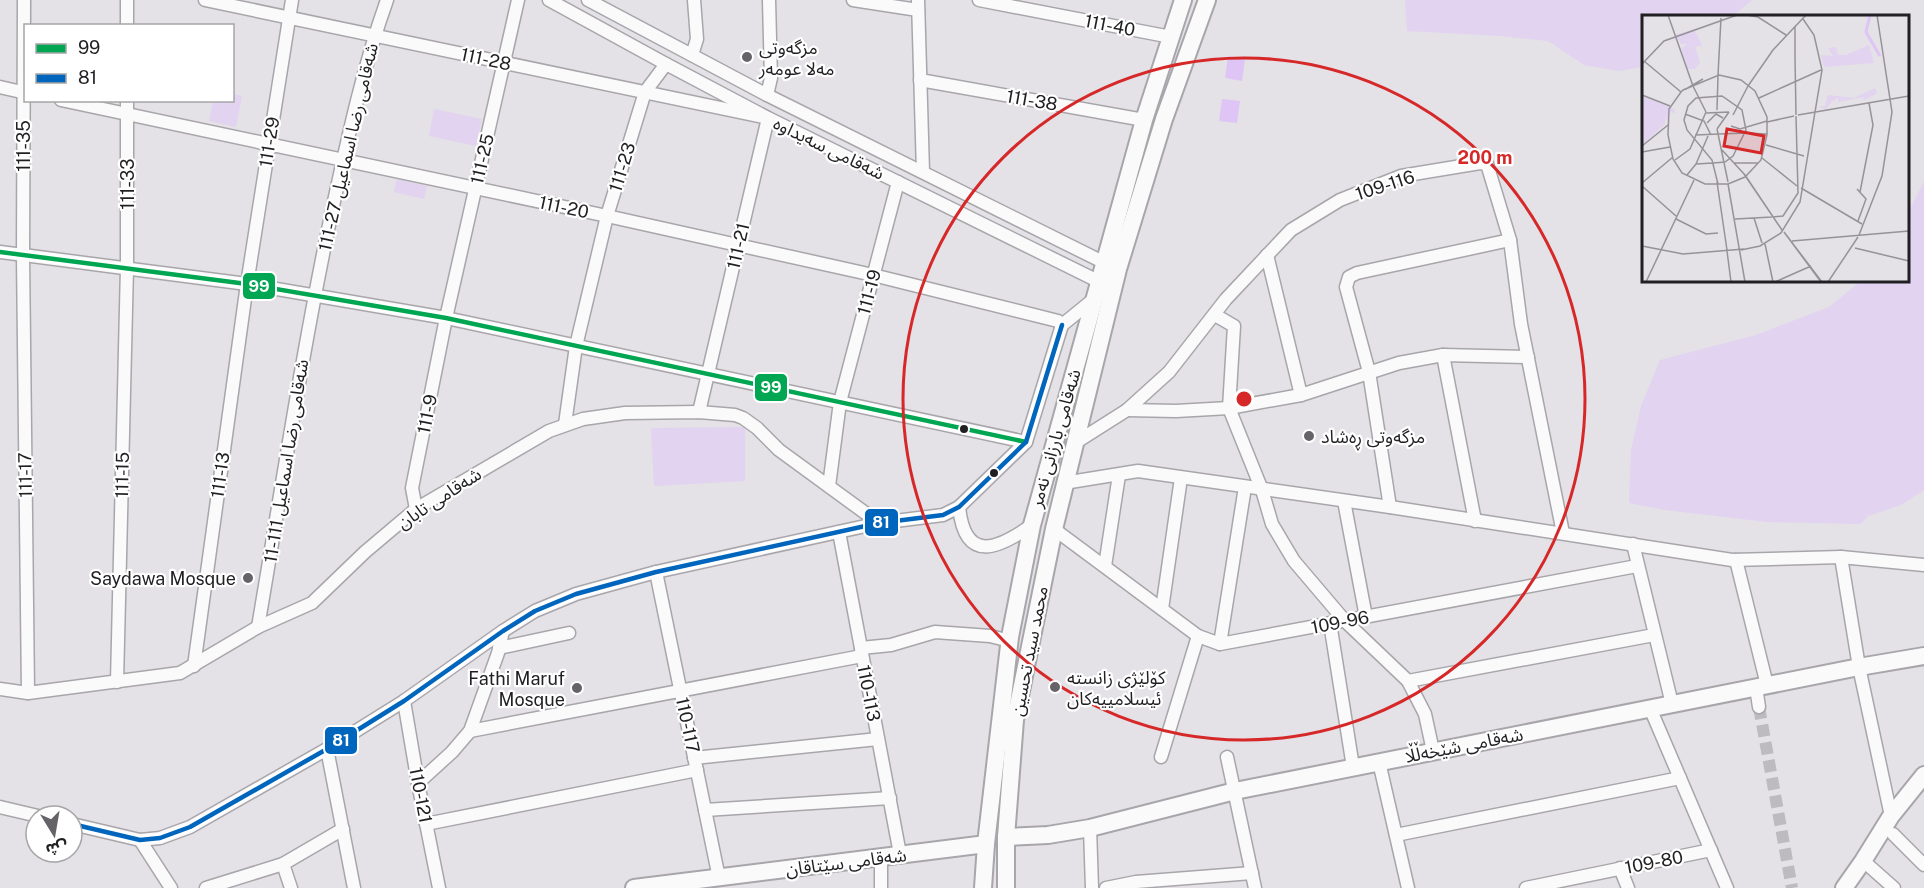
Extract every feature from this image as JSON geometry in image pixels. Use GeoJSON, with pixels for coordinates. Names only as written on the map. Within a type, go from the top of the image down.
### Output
{"type":"FeatureCollection","features":[{"type":"Feature","properties":{"kind":"main road","name":"شەقامی بارزانی نەمر"},"geometry":{"type":"LineString","coordinates":[[1081,417],[1092,375],[1107,285],[1144,120],[1183,0]]}},
{"type":"Feature","properties":{"kind":"main road","name":"شەقامی بارزانی نەمر"},"geometry":{"type":"LineString","coordinates":[[1111,266],[1207,0]]}},
{"type":"Feature","properties":{"kind":"main road","name":"شەقامی بارزانی نەمر"},"geometry":{"type":"LineString","coordinates":[[983,888],[1010,641],[1032,525],[1094,299],[1107,285]]}},
{"type":"Feature","properties":{"kind":"main road","name":"محمد سید تحسین"},"geometry":{"type":"LineString","coordinates":[[1006,888],[1006,837],[1015,720],[1064,483],[1081,417]]}},
{"type":"Feature","properties":{"kind":"main road","name":"شەقامی شێخەڵڵا"},"geometry":{"type":"LineString","coordinates":[[1006,837],[1048,835],[1089,828],[1235,791],[1924,656]]}},
{"type":"Feature","properties":{"kind":"main road"},"geometry":{"type":"LineString","coordinates":[[1844,888],[1891,816],[1924,775]]}},
{"type":"Feature","properties":{"kind":"main road","name":"شەقامی سێتاقان"},"geometry":{"type":"LineString","coordinates":[[634,888],[697,884],[719,878],[986,844]]}},
{"type":"Feature","properties":{"kind":"street","name":"111-35"},"geometry":{"type":"LineString","coordinates":[[23,256],[24,0]]}},
{"type":"Feature","properties":{"kind":"street"},"geometry":{"type":"LineString","coordinates":[[127,0],[127,24]]}},
{"type":"Feature","properties":{"kind":"street","name":"111-28"},"geometry":{"type":"LineString","coordinates":[[209,0],[768,118]]}},
{"type":"Feature","properties":{"kind":"street","name":"111-29"},"geometry":{"type":"LineString","coordinates":[[247,284],[292,0]]}},
{"type":"Feature","properties":{"kind":"street","name":"111-27 شەقامی رضا اسماعيل"},"geometry":{"type":"LineString","coordinates":[[314,295],[343,160],[375,36],[387,0]]}},
{"type":"Feature","properties":{"kind":"street","name":"111-25"},"geometry":{"type":"LineString","coordinates":[[446,318],[518,0]]}},
{"type":"Feature","properties":{"kind":"street","name":"شەقامی سەیداوە"},"geometry":{"type":"LineString","coordinates":[[549,0],[768,118],[1107,285]]}},
{"type":"Feature","properties":{"kind":"street","name":"شەقامی سەیداوە"},"geometry":{"type":"LineString","coordinates":[[588,0],[767,95],[1111,266]]}},
{"type":"Feature","properties":{"kind":"street"},"geometry":{"type":"LineString","coordinates":[[692,56],[697,39],[694,0]]}},
{"type":"Feature","properties":{"kind":"street"},"geometry":{"type":"LineString","coordinates":[[767,95],[771,78],[770,0]]}},
{"type":"Feature","properties":{"kind":"street"},"geometry":{"type":"LineString","coordinates":[[853,0],[918,5],[923,172]]}},
{"type":"Feature","properties":{"kind":"street","name":"111-40"},"geometry":{"type":"LineString","coordinates":[[979,0],[1171,37]]}},
{"type":"Feature","properties":{"kind":"street","name":"111-23"},"geometry":{"type":"LineString","coordinates":[[566,424],[576,346],[607,216],[645,92],[666,64]]}},
{"type":"Feature","properties":{"kind":"street","name":"111-38"},"geometry":{"type":"LineString","coordinates":[[920,80],[1144,120]]}},
{"type":"Feature","properties":{"kind":"street"},"geometry":{"type":"LineString","coordinates":[[0,87],[24,92]]}},
{"type":"Feature","properties":{"kind":"street","name":"111-20"},"geometry":{"type":"LineString","coordinates":[[70,102],[873,275],[1058,321],[1062,325]]}},
{"type":"Feature","properties":{"kind":"street","name":"111-33"},"geometry":{"type":"LineString","coordinates":[[127,102],[127,267]]}},
{"type":"Feature","properties":{"kind":"street","name":"111-21"},"geometry":{"type":"LineString","coordinates":[[699,412],[768,118]]}},
{"type":"Feature","properties":{"kind":"street","name":"109-116"},"geometry":{"type":"LineString","coordinates":[[1075,443],[1127,410],[1168,372],[1226,299],[1291,230],[1340,200],[1401,176],[1480,163],[1487,164],[1510,240],[1521,324],[1563,533]]}},
{"type":"Feature","properties":{"kind":"street","name":"111-19"},"geometry":{"type":"LineString","coordinates":[[829,486],[840,402],[898,182]]}},
{"type":"Feature","properties":{"kind":"street"},"geometry":{"type":"LineString","coordinates":[[1390,507],[1369,372],[1346,286],[1349,277],[1357,273],[1510,240]]}},
{"type":"Feature","properties":{"kind":"street"},"geometry":{"type":"LineString","coordinates":[[1073,268],[1082,261],[1080,250]]}},
{"type":"Feature","properties":{"kind":"street"},"geometry":{"type":"LineString","coordinates":[[0,252],[247,284],[446,318],[1026,442]]}},
{"type":"Feature","properties":{"kind":"street"},"geometry":{"type":"LineString","coordinates":[[1267,255],[1301,395]]}},
{"type":"Feature","properties":{"kind":"street","name":"111-17"},"geometry":{"type":"LineString","coordinates":[[23,256],[28,693]]}},
{"type":"Feature","properties":{"kind":"street","name":"111-15"},"geometry":{"type":"LineString","coordinates":[[117,682],[127,267]]}},
{"type":"Feature","properties":{"kind":"street","name":"111-13"},"geometry":{"type":"LineString","coordinates":[[194,666],[247,284]]}},
{"type":"Feature","properties":{"kind":"street","name":"شەقامی رضا اسماعيل 111-11"},"geometry":{"type":"LineString","coordinates":[[258,627],[314,295]]}},
{"type":"Feature","properties":{"kind":"street"},"geometry":{"type":"LineString","coordinates":[[84,827],[140,840],[160,838],[190,827],[327,749],[404,701],[535,611],[576,594],[656,572],[879,523],[943,514],[959,507],[1026,442],[1062,325],[1094,299]]}},
{"type":"Feature","properties":{"kind":"street"},"geometry":{"type":"LineString","coordinates":[[1215,315],[1233,324],[1235,328],[1229,408],[1262,490],[1272,524],[1294,561],[1345,621],[1408,681],[1425,714],[1433,752]]}},
{"type":"Feature","properties":{"kind":"street","name":"111-9"},"geometry":{"type":"LineString","coordinates":[[416,509],[412,489],[446,318]]}},
{"type":"Feature","properties":{"kind":"street"},"geometry":{"type":"LineString","coordinates":[[1443,355],[1475,521]]}},
{"type":"Feature","properties":{"kind":"street"},"geometry":{"type":"LineString","coordinates":[[1127,410],[1176,411],[1229,408],[1301,395],[1399,363],[1443,355],[1528,357]]}},
{"type":"Feature","properties":{"kind":"street","name":"شەقامی تابان"},"geometry":{"type":"LineString","coordinates":[[0,689],[28,693],[173,675],[194,666],[258,627],[312,603],[364,552],[416,509],[549,431],[566,424],[605,415],[699,412],[735,415],[750,422],[778,450],[879,523]]}},
{"type":"Feature","properties":{"kind":"street"},"geometry":{"type":"LineString","coordinates":[[1064,483],[1138,471],[1736,560],[1841,557],[1924,565]]}},
{"type":"Feature","properties":{"kind":"street"},"geometry":{"type":"LineString","coordinates":[[1105,567],[1119,475]]}},
{"type":"Feature","properties":{"kind":"street"},"geometry":{"type":"LineString","coordinates":[[1162,609],[1180,478]]}},
{"type":"Feature","properties":{"kind":"street"},"geometry":{"type":"LineString","coordinates":[[1054,529],[1198,636],[1220,644],[1245,487]]}},
{"type":"Feature","properties":{"kind":"street"},"geometry":{"type":"LineString","coordinates":[[1344,501],[1366,617]]}},
{"type":"Feature","properties":{"kind":"street"},"geometry":{"type":"LineString","coordinates":[[959,507],[964,532],[970,540],[979,545],[989,547],[1005,543],[1032,525]]}},
{"type":"Feature","properties":{"kind":"street","name":"110-113"},"geometry":{"type":"LineString","coordinates":[[839,532],[900,854]]}},
{"type":"Feature","properties":{"kind":"street"},"geometry":{"type":"LineString","coordinates":[[1633,544],[1672,704]]}},
{"type":"Feature","properties":{"kind":"street"},"geometry":{"type":"LineString","coordinates":[[1841,557],[1859,667],[1891,816]]}},
{"type":"Feature","properties":{"kind":"street"},"geometry":{"type":"LineString","coordinates":[[1736,560],[1762,686],[1760,707]]}},
{"type":"Feature","properties":{"kind":"street","name":"109-96"},"geometry":{"type":"LineString","coordinates":[[1220,644],[1637,566]]}},
{"type":"Feature","properties":{"kind":"street","name":"110-117"},"geometry":{"type":"LineString","coordinates":[[656,572],[719,878]]}},
{"type":"Feature","properties":{"kind":"street"},"geometry":{"type":"LineString","coordinates":[[1330,623],[1353,768]]}},
{"type":"Feature","properties":{"kind":"street"},"geometry":{"type":"LineString","coordinates":[[418,783],[452,752],[470,731],[503,631]]}},
{"type":"Feature","properties":{"kind":"street"},"geometry":{"type":"LineString","coordinates":[[470,731],[681,692],[862,652],[935,632],[990,636],[1010,641]]}},
{"type":"Feature","properties":{"kind":"street"},"geometry":{"type":"LineString","coordinates":[[499,648],[569,633]]}},
{"type":"Feature","properties":{"kind":"street"},"geometry":{"type":"LineString","coordinates":[[1408,681],[1654,635]]}},
{"type":"Feature","properties":{"kind":"street"},"geometry":{"type":"LineString","coordinates":[[1161,757],[1198,636]]}},
{"type":"Feature","properties":{"kind":"street","name":"110-121"},"geometry":{"type":"LineString","coordinates":[[404,701],[439,888]]}},
{"type":"Feature","properties":{"kind":"street"},"geometry":{"type":"LineString","coordinates":[[1650,708],[1727,888]]}},
{"type":"Feature","properties":{"kind":"street"},"geometry":{"type":"LineString","coordinates":[[426,824],[695,764],[878,740]]}},
{"type":"Feature","properties":{"kind":"street"},"geometry":{"type":"LineString","coordinates":[[327,749],[354,888]]}},
{"type":"Feature","properties":{"kind":"street"},"geometry":{"type":"LineString","coordinates":[[1227,757],[1255,888]]}},
{"type":"Feature","properties":{"kind":"street"},"geometry":{"type":"LineString","coordinates":[[1379,762],[1408,888]]}},
{"type":"Feature","properties":{"kind":"street"},"geometry":{"type":"LineString","coordinates":[[1396,835],[1680,778]]}},
{"type":"Feature","properties":{"kind":"street"},"geometry":{"type":"LineString","coordinates":[[705,810],[890,798]]}},
{"type":"Feature","properties":{"kind":"street"},"geometry":{"type":"LineString","coordinates":[[0,807],[24,813]]}},
{"type":"Feature","properties":{"kind":"street"},"geometry":{"type":"LineString","coordinates":[[1089,828],[1092,888]]}},
{"type":"Feature","properties":{"kind":"street"},"geometry":{"type":"LineString","coordinates":[[206,888],[283,864],[343,829]]}},
{"type":"Feature","properties":{"kind":"street"},"geometry":{"type":"LineString","coordinates":[[1893,834],[1924,865]]}},
{"type":"Feature","properties":{"kind":"street"},"geometry":{"type":"LineString","coordinates":[[140,840],[171,888]]}},
{"type":"Feature","properties":{"kind":"street","name":"109-80"},"geometry":{"type":"LineString","coordinates":[[1526,888],[1549,886],[1620,868],[1711,850]]}},
{"type":"Feature","properties":{"kind":"street"},"geometry":{"type":"LineString","coordinates":[[881,857],[881,888]]}},
{"type":"Feature","properties":{"kind":"street"},"geometry":{"type":"LineString","coordinates":[[283,864],[291,888]]}},
{"type":"Feature","properties":{"kind":"street"},"geometry":{"type":"LineString","coordinates":[[1868,865],[1894,888]]}},
{"type":"Feature","properties":{"kind":"street"},"geometry":{"type":"LineString","coordinates":[[1620,868],[1628,888]]}},
{"type":"Feature","properties":{"kind":"street"},"geometry":{"type":"LineString","coordinates":[[1106,888],[1136,882],[1252,873]]}},
{"type":"Feature","properties":{"kind":"shaded area"},"geometry":{"type":"Polygon","coordinates":[[[1405,0],[1752,0],[1734,15],[1642,15],[1642,67],[1619,71],[1584,65],[1548,41],[1407,31],[1405,0]]]}},
{"type":"Feature","properties":{"kind":"shaded area"},"geometry":{"type":"Polygon","coordinates":[[[1228,56],[1245,59],[1242,81],[1225,78],[1228,56]]]}},
{"type":"Feature","properties":{"kind":"shaded area"},"geometry":{"type":"Polygon","coordinates":[[[234,94],[242,96],[236,127],[209,121],[213,102],[234,102],[234,94]]]}},
{"type":"Feature","properties":{"kind":"shaded area"},"geometry":{"type":"Polygon","coordinates":[[[1222,99],[1240,101],[1237,123],[1219,121],[1222,99]]]}},
{"type":"Feature","properties":{"kind":"shaded area"},"geometry":{"type":"Polygon","coordinates":[[[434,109],[482,119],[476,146],[429,136],[434,109]]]}},
{"type":"Feature","properties":{"kind":"shaded area"},"geometry":{"type":"Polygon","coordinates":[[[397,179],[427,186],[424,199],[394,192],[397,179]]]}},
{"type":"Feature","properties":{"kind":"shaded area"},"geometry":{"type":"Polygon","coordinates":[[[1924,181],[1924,490],[1901,505],[1868,516],[1861,524],[1767,522],[1665,510],[1629,503],[1631,450],[1641,406],[1660,360],[1756,335],[1829,307],[1860,282],[1909,282],[1909,211],[1924,181]]]}},
{"type":"Feature","properties":{"kind":"shaded area"},"geometry":{"type":"Polygon","coordinates":[[[745,427],[745,481],[654,486],[651,428],[745,427]]]}},
{"type":"Feature","properties":{"kind":"tunnel"},"geometry":{"type":"LineString","coordinates":[[1759,707],[1792,888]]}},
{"type":"Feature","properties":{"kind":"transit line","name":"99"},"geometry":{"type":"LineString","coordinates":[[0,252],[247,284],[446,318],[1026,442]]}},
{"type":"Feature","properties":{"kind":"transit line","name":"81"},"geometry":{"type":"LineString","coordinates":[[84,827],[140,840],[160,838],[190,827],[327,749],[404,701],[535,611],[576,594],[656,572],[879,523],[943,515],[959,507],[1026,442],[1062,325]]}},
{"type":"Feature","properties":{"kind":"place","name":"مزگەوتی مەلا عومەر"},"geometry":{"type":"Point","coordinates":[747,57]}},
{"type":"Feature","properties":{"kind":"place","name":"مزگەوتی ڕەشاد"},"geometry":{"type":"Point","coordinates":[1309,436]}},
{"type":"Feature","properties":{"kind":"place","name":"Saydawa Mosque"},"geometry":{"type":"Point","coordinates":[248,578]}},
{"type":"Feature","properties":{"kind":"place","name":"کۆلێژی زانستە ئیسلامییەکان"},"geometry":{"type":"Point","coordinates":[1055,687]}},
{"type":"Feature","properties":{"kind":"place","name":"Fathi Maruf Mosque"},"geometry":{"type":"Point","coordinates":[577,688]}}]}
